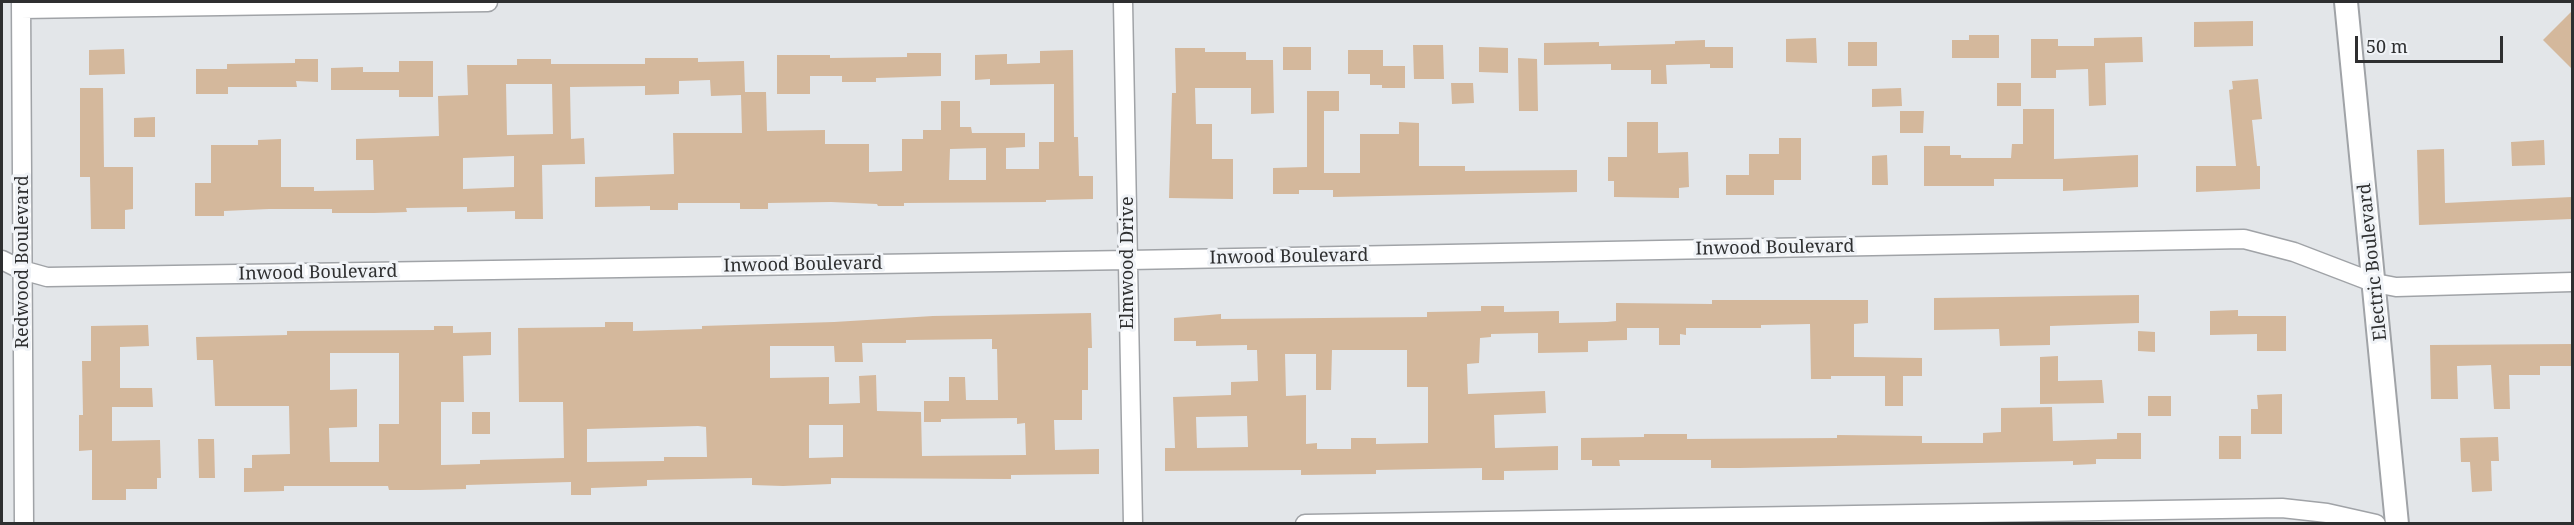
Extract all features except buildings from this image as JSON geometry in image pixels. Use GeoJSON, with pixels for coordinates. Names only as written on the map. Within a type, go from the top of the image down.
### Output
{"type":"FeatureCollection","features":[{"type":"Feature","properties":{"kind":"street"},"geometry":{"type":"LineString","coordinates":[[21,5],[488,2]]}},
{"type":"Feature","properties":{"kind":"street","name":"Elmwood Drive"},"geometry":{"type":"LineString","coordinates":[[1124,2],[1133,524]]}},
{"type":"Feature","properties":{"kind":"street","name":"Electric Boulevard"},"geometry":{"type":"LineString","coordinates":[[2346,2],[2397,524]]}},
{"type":"Feature","properties":{"kind":"street","name":"Redwood Boulevard"},"geometry":{"type":"LineString","coordinates":[[21,5],[24,524]]}},
{"type":"Feature","properties":{"kind":"street","name":"Inwood Boulevard"},"geometry":{"type":"LineString","coordinates":[[2,260],[22,270],[47,277],[2244,239],[2294,252],[2375,283],[2396,287],[2572,282]]}},
{"type":"Feature","properties":{"kind":"street"},"geometry":{"type":"LineString","coordinates":[[1305,524],[2282,508],[2327,513],[2376,524]]}}]}
